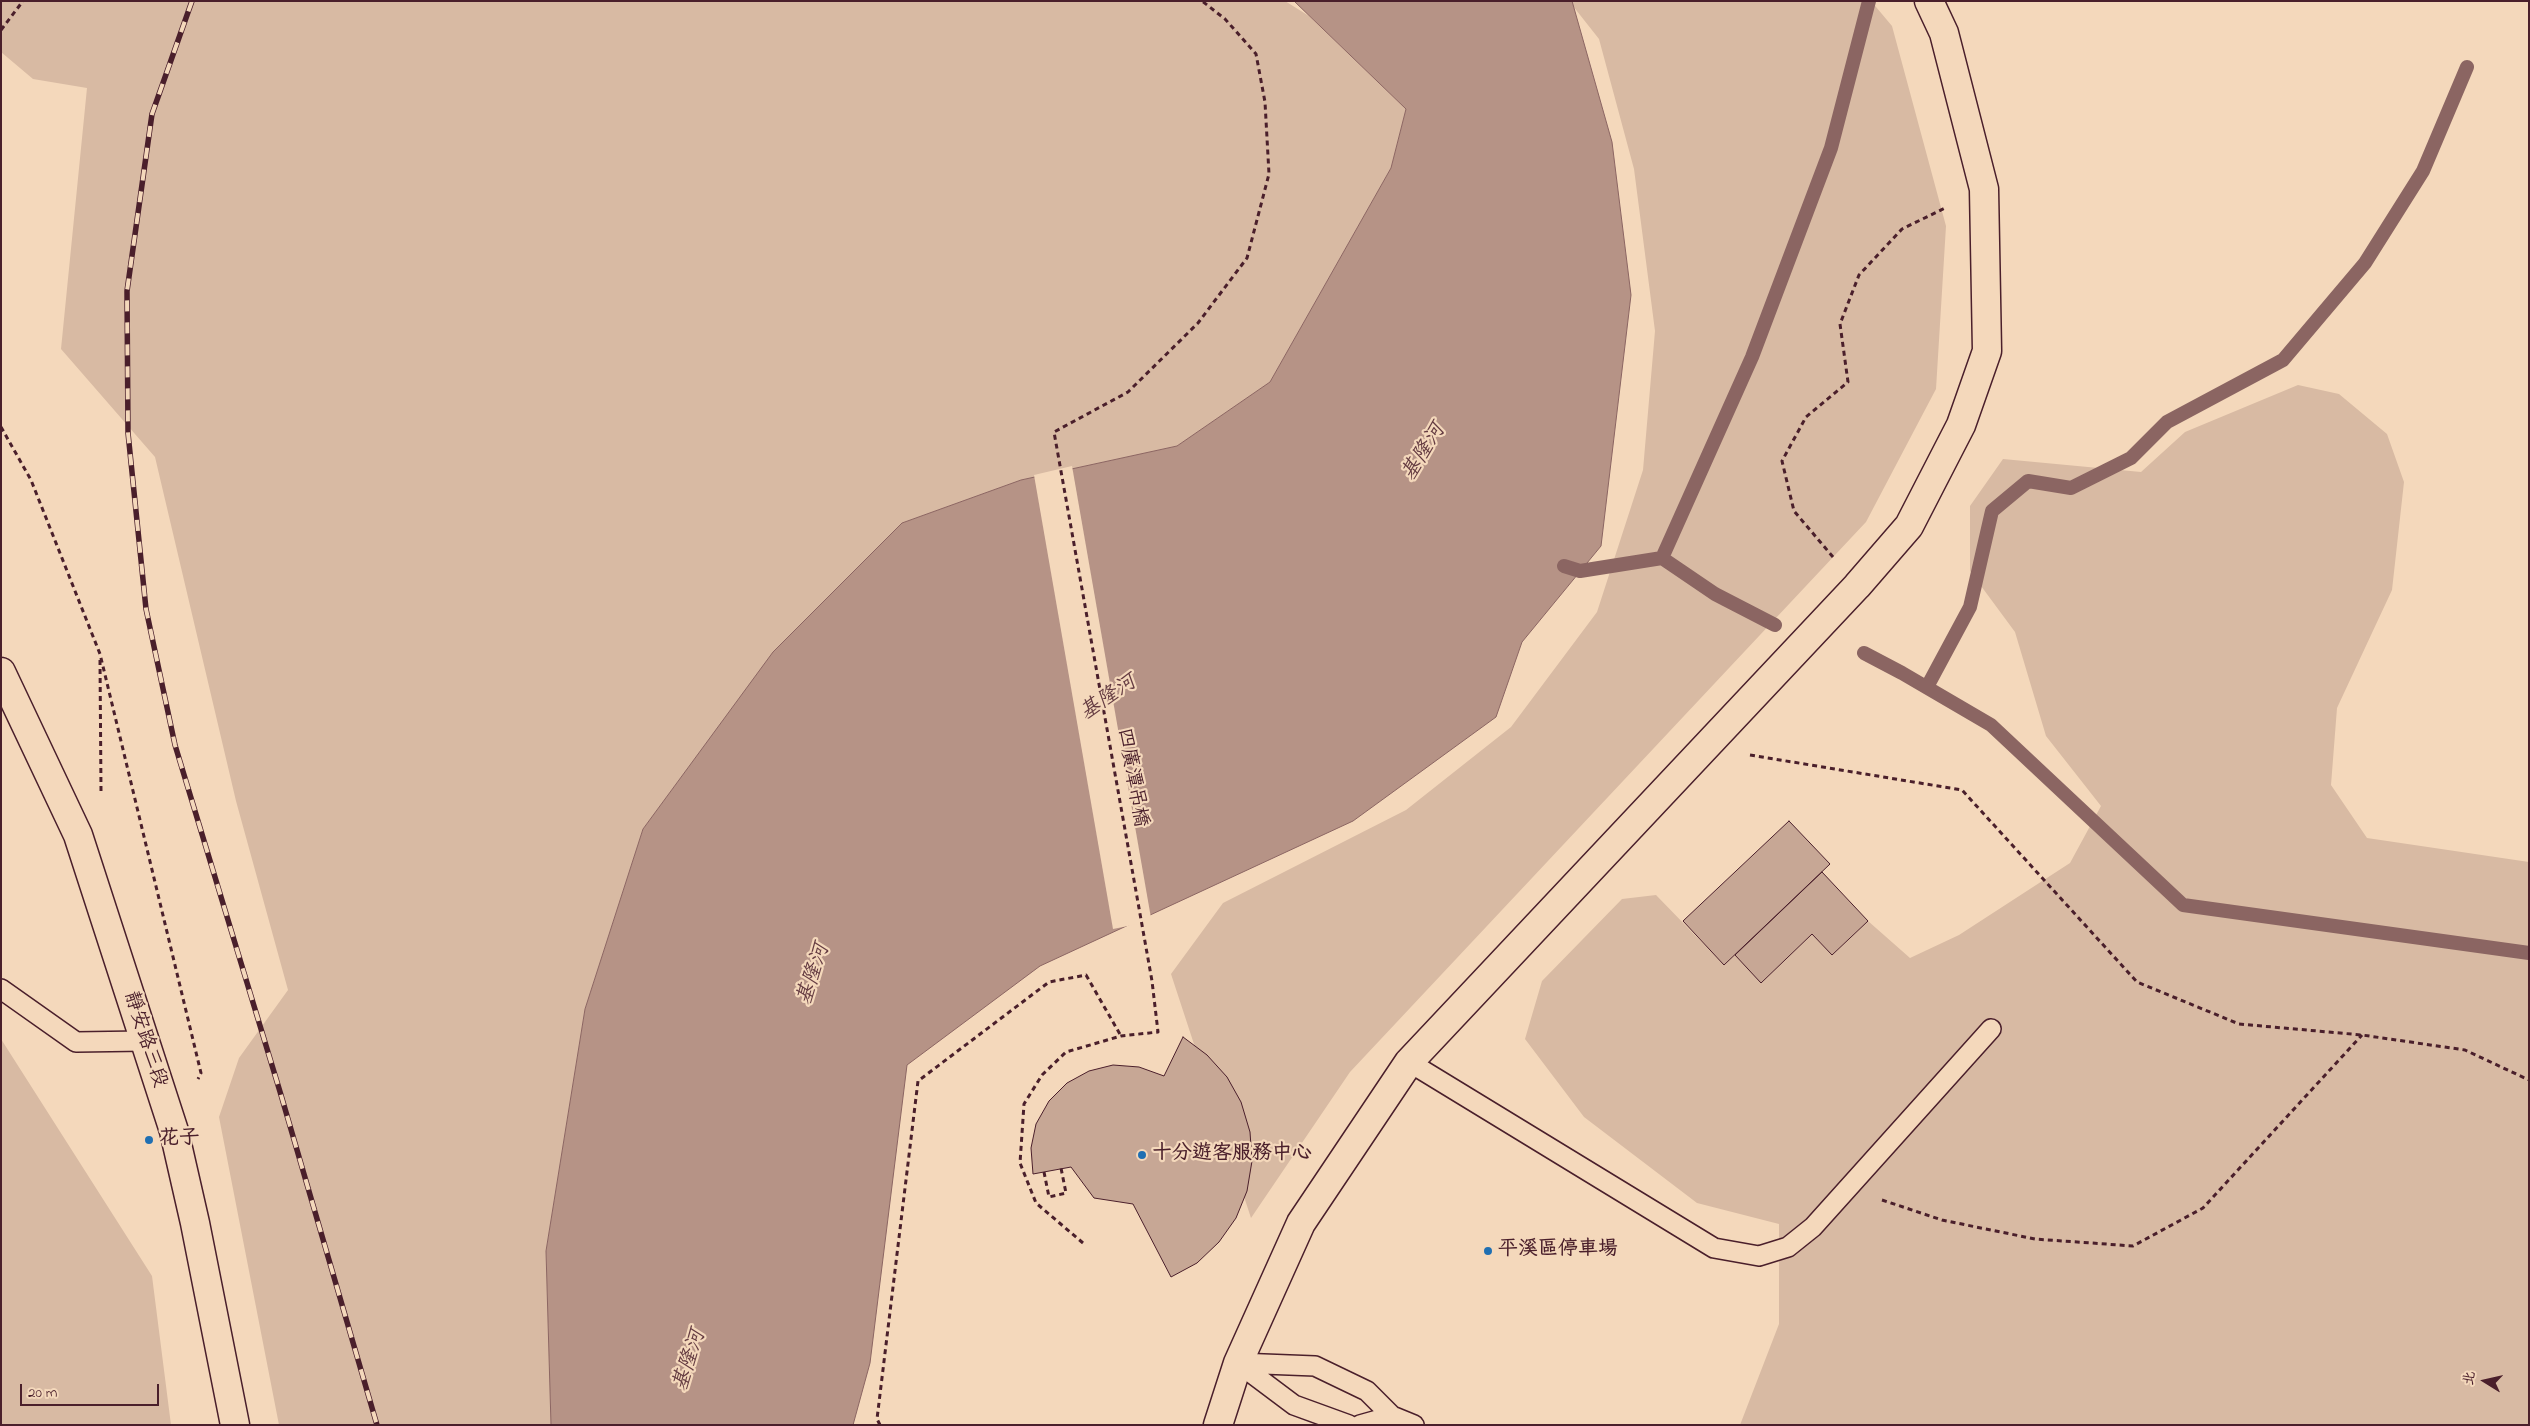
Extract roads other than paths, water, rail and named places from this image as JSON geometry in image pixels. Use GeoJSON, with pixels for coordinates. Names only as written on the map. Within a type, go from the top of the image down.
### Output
{"type":"FeatureCollection","features":[{"type":"Feature","properties":{"kind":"street"},"geometry":{"type":"LineString","coordinates":[[1218,1425],[1238,1363],[1301,1223],[1409,1062],[1857,586],[1909,526],[1960,425],[1987,351],[1984,189],[1944,32],[1929,1]]}},
{"type":"Feature","properties":{"kind":"street","name":"靜安路三段"},"geometry":{"type":"LineString","coordinates":[[1,672],[78,835],[174,1131],[195,1223],[235,1425]]}},
{"type":"Feature","properties":{"kind":"lane"},"geometry":{"type":"LineString","coordinates":[[1,988],[76,1042],[144,1041]]}},
{"type":"Feature","properties":{"kind":"lane"},"geometry":{"type":"LineString","coordinates":[[1409,1062],[1714,1248],[1759,1256],[1788,1247],[1813,1227],[1991,1029]]}},
{"type":"Feature","properties":{"kind":"lane"},"geometry":{"type":"LineString","coordinates":[[1238,1363],[1315,1366],[1367,1391],[1392,1416],[1414,1425]]}},
{"type":"Feature","properties":{"kind":"lane"},"geometry":{"type":"LineString","coordinates":[[1238,1363],[1294,1405],[1348,1425]]}},
{"type":"Feature","properties":{"kind":"lane"},"geometry":{"type":"LineString","coordinates":[[1360,1425],[1392,1416]]}},
{"type":"Feature","properties":{"kind":"water","name":"基隆河"},"geometry":{"type":"Polygon","coordinates":[[[1294,1],[1572,1],[1612,142],[1631,295],[1601,546],[1522,642],[1496,717],[1353,821],[1040,966],[907,1065],[870,1363],[853,1425],[551,1425],[546,1251],[585,1009],[643,829],[773,652],[902,523],[1021,480],[1177,446],[1270,382],[1391,168],[1406,109],[1294,1]]]}},
{"type":"Feature","properties":{"kind":"waterway"},"geometry":{"type":"LineString","coordinates":[[1662,558],[1752,357],[1831,148],[1869,1]]}},
{"type":"Feature","properties":{"kind":"waterway"},"geometry":{"type":"LineString","coordinates":[[1927,687],[1970,607],[1992,511],[2028,481],[2071,488],[2131,458],[2167,422],[2283,360],[2365,263],[2423,171],[2467,67]]}},
{"type":"Feature","properties":{"kind":"waterway"},"geometry":{"type":"LineString","coordinates":[[1564,566],[1580,571],[1662,558],[1715,594],[1775,625]]}},
{"type":"Feature","properties":{"kind":"waterway"},"geometry":{"type":"LineString","coordinates":[[1864,653],[1991,725],[2183,905],[2529,953]]}},
{"type":"Feature","properties":{"kind":"railway"},"geometry":{"type":"LineString","coordinates":[[192,1],[152,114],[127,291],[128,433],[146,609],[175,745],[281,1095],[377,1425]]}},
{"type":"Feature","properties":{"kind":"place","name":"花子"},"geometry":{"type":"Point","coordinates":[149,1140]}},
{"type":"Feature","properties":{"kind":"place","name":"十分遊客服務中心"},"geometry":{"type":"Point","coordinates":[1142,1155]}},
{"type":"Feature","properties":{"kind":"place","name":"平溪區停車場"},"geometry":{"type":"Point","coordinates":[1488,1251]}}]}
